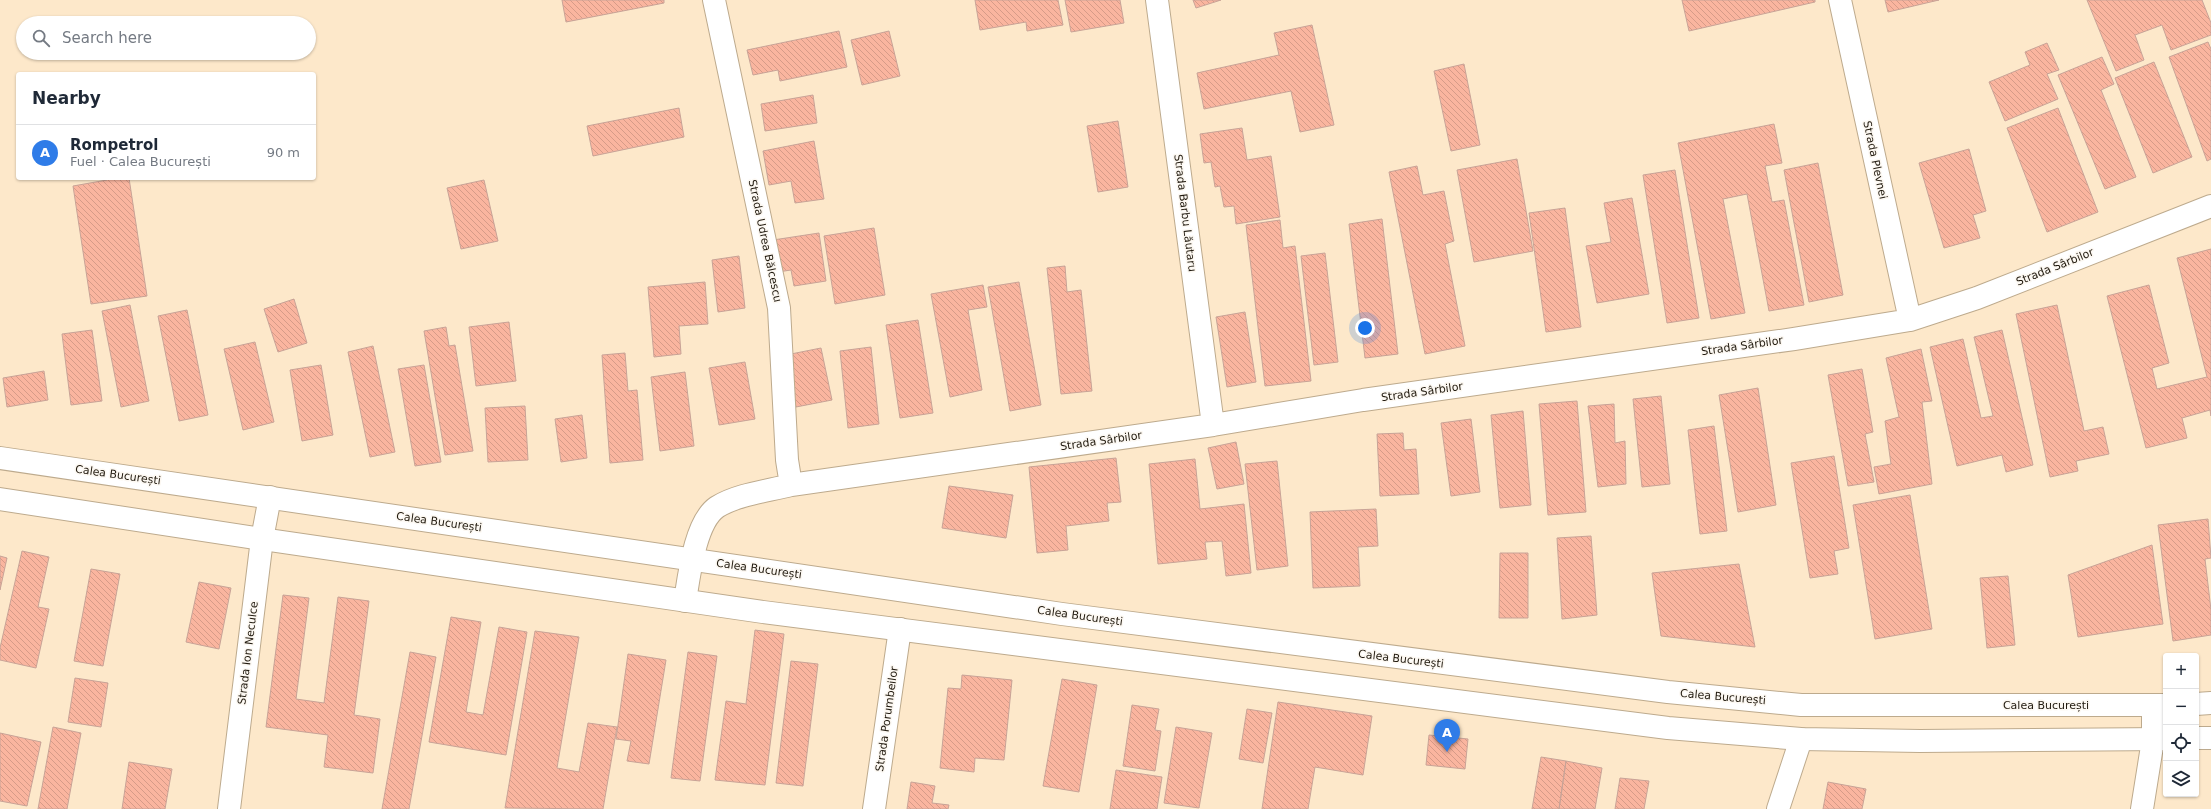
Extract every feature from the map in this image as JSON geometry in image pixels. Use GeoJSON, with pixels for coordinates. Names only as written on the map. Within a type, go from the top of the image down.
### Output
{"type":"FeatureCollection","features":[{"type":"Feature","properties":{"kind":"main road","name":"Strada Udrea Bălcescu"},"geometry":{"type":"LineString","coordinates":[[714,0],[779,308],[787,460],[791,485]]}},
{"type":"Feature","properties":{"kind":"main road","name":"Strada Barbu Lăutaru"},"geometry":{"type":"LineString","coordinates":[[1157,0],[1213,425]]}},
{"type":"Feature","properties":{"kind":"main road","name":"Strada Plevnei"},"geometry":{"type":"LineString","coordinates":[[1840,0],[1910,320]]}},
{"type":"Feature","properties":{"kind":"main road","name":"Strada Sârbilor"},"geometry":{"type":"LineString","coordinates":[[685,601],[692,559],[702,526],[716,508],[736,499],[791,485],[1213,425],[1363,400],[1794,339],[1910,320],[1977,298],[2211,206]]}},
{"type":"Feature","properties":{"kind":"main road","name":"Calea București"},"geometry":{"type":"LineString","coordinates":[[0,458],[1054,613],[1345,652],[1668,692],[1801,705],[2159,705]]}},
{"type":"Feature","properties":{"kind":"main road","name":"Strada Ion Neculce"},"geometry":{"type":"LineString","coordinates":[[229,809],[262,539],[270,497]]}},
{"type":"Feature","properties":{"kind":"main road"},"geometry":{"type":"LineString","coordinates":[[0,499],[685,601],[1661,728],[1801,739],[1920,741],[2159,740]]}},
{"type":"Feature","properties":{"kind":"main road","name":"Strada Porumbeilor"},"geometry":{"type":"LineString","coordinates":[[874,809],[900,630]]}},
{"type":"Feature","properties":{"kind":"main road"},"geometry":{"type":"LineString","coordinates":[[2199,704],[2211,703]]}},
{"type":"Feature","properties":{"kind":"main road"},"geometry":{"type":"LineString","coordinates":[[1778,809],[1801,739],[1801,705]]}},
{"type":"Feature","properties":{"kind":"main road"},"geometry":{"type":"LineString","coordinates":[[2142,809],[2159,740],[2159,705]]}},
{"type":"Feature","properties":{"kind":"main road"},"geometry":{"type":"LineString","coordinates":[[2199,738],[2211,738]]}},
{"type":"Feature","properties":{"kind":"building"},"geometry":{"type":"Polygon","coordinates":[[[562,0],[664,0],[664,3],[566,22],[562,0]]]}},
{"type":"Feature","properties":{"kind":"building"},"geometry":{"type":"Polygon","coordinates":[[[975,0],[1058,0],[1063,25],[1027,31],[1026,22],[980,30],[975,0]]]}},
{"type":"Feature","properties":{"kind":"building"},"geometry":{"type":"Polygon","coordinates":[[[1065,0],[1120,0],[1124,23],[1071,32],[1065,0]]]}},
{"type":"Feature","properties":{"kind":"building"},"geometry":{"type":"Polygon","coordinates":[[[1193,0],[1221,0],[1196,8],[1193,0]]]}},
{"type":"Feature","properties":{"kind":"building"},"geometry":{"type":"Polygon","coordinates":[[[1682,0],[1815,0],[1815,2],[1689,31],[1682,0]]]}},
{"type":"Feature","properties":{"kind":"building"},"geometry":{"type":"Polygon","coordinates":[[[1885,0],[1939,0],[1888,12],[1885,0]]]}},
{"type":"Feature","properties":{"kind":"building"},"geometry":{"type":"Polygon","coordinates":[[[2087,0],[2202,0],[2211,23],[2211,35],[2171,50],[2162,25],[2135,35],[2144,60],[2116,71],[2087,0]]]}},
{"type":"Feature","properties":{"kind":"building"},"geometry":{"type":"Polygon","coordinates":[[[1312,25],[1334,125],[1300,132],[1291,91],[1204,109],[1197,73],[1279,55],[1274,33],[1312,25]]]}},
{"type":"Feature","properties":{"kind":"building"},"geometry":{"type":"Polygon","coordinates":[[[839,31],[847,67],[780,81],[778,70],[753,75],[747,50],[839,31]]]}},
{"type":"Feature","properties":{"kind":"building"},"geometry":{"type":"Polygon","coordinates":[[[889,31],[900,76],[862,85],[851,40],[889,31]]]}},
{"type":"Feature","properties":{"kind":"building"},"geometry":{"type":"Polygon","coordinates":[[[2208,42],[2211,49],[2211,159],[2207,161],[2169,57],[2208,42]]]}},
{"type":"Feature","properties":{"kind":"building"},"geometry":{"type":"Polygon","coordinates":[[[2047,43],[2059,70],[2047,74],[2058,99],[2005,121],[1989,82],[2030,65],[2025,52],[2047,43]]]}},
{"type":"Feature","properties":{"kind":"building"},"geometry":{"type":"Polygon","coordinates":[[[2102,57],[2114,84],[2101,90],[2136,177],[2105,189],[2058,75],[2102,57]]]}},
{"type":"Feature","properties":{"kind":"building"},"geometry":{"type":"Polygon","coordinates":[[[2154,62],[2192,157],[2153,173],[2115,78],[2154,62]]]}},
{"type":"Feature","properties":{"kind":"building"},"geometry":{"type":"Polygon","coordinates":[[[1464,64],[1480,145],[1451,151],[1434,71],[1464,64]]]}},
{"type":"Feature","properties":{"kind":"building"},"geometry":{"type":"Polygon","coordinates":[[[813,95],[817,123],[765,131],[761,104],[813,95]]]}},
{"type":"Feature","properties":{"kind":"building"},"geometry":{"type":"Polygon","coordinates":[[[679,108],[684,137],[593,156],[587,126],[679,108]]]}},
{"type":"Feature","properties":{"kind":"building"},"geometry":{"type":"Polygon","coordinates":[[[2058,108],[2098,212],[2047,232],[2007,128],[2058,108]]]}},
{"type":"Feature","properties":{"kind":"building"},"geometry":{"type":"Polygon","coordinates":[[[1118,121],[1128,187],[1098,192],[1087,126],[1118,121]]]}},
{"type":"Feature","properties":{"kind":"building"},"geometry":{"type":"Polygon","coordinates":[[[1774,124],[1782,163],[1765,166],[1772,202],[1784,200],[1804,305],[1769,311],[1747,194],[1723,199],[1745,313],[1711,319],[1678,143],[1774,124]]]}},
{"type":"Feature","properties":{"kind":"building"},"geometry":{"type":"Polygon","coordinates":[[[1242,128],[1247,160],[1271,156],[1280,217],[1236,224],[1234,206],[1224,207],[1220,186],[1215,187],[1211,162],[1204,163],[1200,134],[1242,128]]]}},
{"type":"Feature","properties":{"kind":"building"},"geometry":{"type":"Polygon","coordinates":[[[814,141],[824,199],[795,203],[791,181],[769,185],[763,151],[814,141]]]}},
{"type":"Feature","properties":{"kind":"building"},"geometry":{"type":"Polygon","coordinates":[[[1969,149],[1986,211],[1973,215],[1980,238],[1944,248],[1919,163],[1969,149]]]}},
{"type":"Feature","properties":{"kind":"building"},"geometry":{"type":"Polygon","coordinates":[[[1517,159],[1533,251],[1474,262],[1457,170],[1517,159]]]}},
{"type":"Feature","properties":{"kind":"building"},"geometry":{"type":"Polygon","coordinates":[[[1818,163],[1843,295],[1809,302],[1784,170],[1818,163]]]}},
{"type":"Feature","properties":{"kind":"building"},"geometry":{"type":"Polygon","coordinates":[[[1417,166],[1423,195],[1444,191],[1454,241],[1445,244],[1465,346],[1425,354],[1389,172],[1417,166]]]}},
{"type":"Feature","properties":{"kind":"building"},"geometry":{"type":"Polygon","coordinates":[[[1675,170],[1699,318],[1667,323],[1643,175],[1675,170]]]}},
{"type":"Feature","properties":{"kind":"building"},"geometry":{"type":"Polygon","coordinates":[[[107,180],[129,180],[147,296],[91,304],[73,186],[107,180]]]}},
{"type":"Feature","properties":{"kind":"building"},"geometry":{"type":"Polygon","coordinates":[[[484,180],[498,241],[461,249],[447,188],[484,180]]]}},
{"type":"Feature","properties":{"kind":"building"},"geometry":{"type":"Polygon","coordinates":[[[1632,198],[1649,294],[1597,303],[1586,246],[1611,242],[1604,203],[1632,198]]]}},
{"type":"Feature","properties":{"kind":"building"},"geometry":{"type":"Polygon","coordinates":[[[1565,208],[1581,327],[1546,332],[1529,213],[1565,208]]]}},
{"type":"Feature","properties":{"kind":"building"},"geometry":{"type":"Polygon","coordinates":[[[1382,219],[1398,354],[1365,358],[1349,224],[1382,219]]]}},
{"type":"Feature","properties":{"kind":"building"},"geometry":{"type":"Polygon","coordinates":[[[1280,220],[1283,248],[1295,246],[1311,381],[1265,386],[1246,225],[1280,220]]]}},
{"type":"Feature","properties":{"kind":"building"},"geometry":{"type":"Polygon","coordinates":[[[874,228],[885,295],[835,304],[824,236],[874,228]]]}},
{"type":"Feature","properties":{"kind":"building"},"geometry":{"type":"Polygon","coordinates":[[[819,233],[826,281],[794,286],[791,270],[778,272],[773,240],[819,233]]]}},
{"type":"Feature","properties":{"kind":"building"},"geometry":{"type":"Polygon","coordinates":[[[2211,249],[2211,416],[2210,410],[2182,418],[2187,438],[2146,448],[2107,296],[2149,285],[2169,363],[2152,368],[2157,389],[2207,377],[2177,258],[2211,249]]]}},
{"type":"Feature","properties":{"kind":"building"},"geometry":{"type":"Polygon","coordinates":[[[1325,253],[1338,362],[1314,365],[1301,256],[1325,253]]]}},
{"type":"Feature","properties":{"kind":"building"},"geometry":{"type":"Polygon","coordinates":[[[739,256],[745,308],[718,312],[712,260],[739,256]]]}},
{"type":"Feature","properties":{"kind":"building"},"geometry":{"type":"Polygon","coordinates":[[[1065,266],[1067,292],[1081,290],[1092,391],[1061,394],[1047,268],[1065,266]]]}},
{"type":"Feature","properties":{"kind":"building"},"geometry":{"type":"Polygon","coordinates":[[[705,282],[708,324],[679,326],[681,354],[654,357],[648,287],[705,282]]]}},
{"type":"Feature","properties":{"kind":"building"},"geometry":{"type":"Polygon","coordinates":[[[1019,282],[1041,405],[1010,411],[988,287],[1019,282]]]}},
{"type":"Feature","properties":{"kind":"building"},"geometry":{"type":"Polygon","coordinates":[[[983,285],[987,307],[968,310],[982,390],[950,397],[931,294],[983,285]]]}},
{"type":"Feature","properties":{"kind":"building"},"geometry":{"type":"Polygon","coordinates":[[[294,299],[307,343],[278,352],[264,309],[294,299]]]}},
{"type":"Feature","properties":{"kind":"building"},"geometry":{"type":"Polygon","coordinates":[[[130,305],[149,401],[121,407],[102,311],[130,305]]]}},
{"type":"Feature","properties":{"kind":"building"},"geometry":{"type":"Polygon","coordinates":[[[2057,305],[2084,431],[2103,427],[2109,454],[2076,461],[2078,471],[2050,477],[2016,314],[2057,305]]]}},
{"type":"Feature","properties":{"kind":"building"},"geometry":{"type":"Polygon","coordinates":[[[187,310],[208,415],[179,421],[158,316],[187,310]]]}},
{"type":"Feature","properties":{"kind":"building"},"geometry":{"type":"Polygon","coordinates":[[[1245,312],[1256,382],[1227,387],[1216,317],[1245,312]]]}},
{"type":"Feature","properties":{"kind":"building"},"geometry":{"type":"Polygon","coordinates":[[[918,320],[933,413],[900,418],[886,325],[918,320]]]}},
{"type":"Feature","properties":{"kind":"building"},"geometry":{"type":"Polygon","coordinates":[[[509,322],[516,381],[476,386],[469,327],[509,322]]]}},
{"type":"Feature","properties":{"kind":"building"},"geometry":{"type":"Polygon","coordinates":[[[446,327],[449,346],[455,345],[473,451],[445,455],[424,331],[446,327]]]}},
{"type":"Feature","properties":{"kind":"building"},"geometry":{"type":"Polygon","coordinates":[[[92,330],[102,401],[71,405],[62,334],[92,330]]]}},
{"type":"Feature","properties":{"kind":"building"},"geometry":{"type":"Polygon","coordinates":[[[2002,330],[2033,465],[2006,472],[2002,455],[1957,466],[1930,347],[1963,339],[1981,418],[1993,416],[1974,337],[2002,330]]]}},
{"type":"Feature","properties":{"kind":"building"},"geometry":{"type":"Polygon","coordinates":[[[255,342],[274,422],[243,430],[224,349],[255,342]]]}},
{"type":"Feature","properties":{"kind":"building"},"geometry":{"type":"Polygon","coordinates":[[[373,346],[395,452],[370,457],[348,352],[373,346]]]}},
{"type":"Feature","properties":{"kind":"building"},"geometry":{"type":"Polygon","coordinates":[[[871,347],[879,424],[848,428],[840,351],[871,347]]]}},
{"type":"Feature","properties":{"kind":"building"},"geometry":{"type":"Polygon","coordinates":[[[821,348],[832,400],[796,407],[786,355],[821,348]]]}},
{"type":"Feature","properties":{"kind":"building"},"geometry":{"type":"Polygon","coordinates":[[[1921,349],[1932,401],[1922,402],[1932,484],[1879,494],[1874,467],[1891,464],[1885,421],[1899,417],[1886,358],[1921,349]]]}},
{"type":"Feature","properties":{"kind":"building"},"geometry":{"type":"Polygon","coordinates":[[[625,353],[628,391],[637,390],[643,460],[610,463],[602,355],[625,353]]]}},
{"type":"Feature","properties":{"kind":"building"},"geometry":{"type":"Polygon","coordinates":[[[745,362],[755,419],[719,425],[709,368],[745,362]]]}},
{"type":"Feature","properties":{"kind":"building"},"geometry":{"type":"Polygon","coordinates":[[[321,365],[333,435],[302,441],[290,370],[321,365]]]}},
{"type":"Feature","properties":{"kind":"building"},"geometry":{"type":"Polygon","coordinates":[[[424,365],[441,462],[415,466],[398,369],[424,365]]]}},
{"type":"Feature","properties":{"kind":"building"},"geometry":{"type":"Polygon","coordinates":[[[1862,369],[1873,432],[1865,434],[1874,482],[1848,486],[1828,375],[1862,369]]]}},
{"type":"Feature","properties":{"kind":"building"},"geometry":{"type":"Polygon","coordinates":[[[44,371],[48,400],[7,407],[3,378],[44,371]]]}},
{"type":"Feature","properties":{"kind":"building"},"geometry":{"type":"Polygon","coordinates":[[[685,372],[694,446],[660,451],[651,377],[685,372]]]}},
{"type":"Feature","properties":{"kind":"building"},"geometry":{"type":"Polygon","coordinates":[[[1758,388],[1776,505],[1738,512],[1719,395],[1758,388]]]}},
{"type":"Feature","properties":{"kind":"building"},"geometry":{"type":"Polygon","coordinates":[[[1661,396],[1670,484],[1642,487],[1633,399],[1661,396]]]}},
{"type":"Feature","properties":{"kind":"building"},"geometry":{"type":"Polygon","coordinates":[[[1577,401],[1586,512],[1548,515],[1539,404],[1577,401]]]}},
{"type":"Feature","properties":{"kind":"building"},"geometry":{"type":"Polygon","coordinates":[[[1614,404],[1615,443],[1625,441],[1626,484],[1598,487],[1588,406],[1614,404]]]}},
{"type":"Feature","properties":{"kind":"building"},"geometry":{"type":"Polygon","coordinates":[[[525,406],[528,460],[488,462],[485,408],[525,406]]]}},
{"type":"Feature","properties":{"kind":"building"},"geometry":{"type":"Polygon","coordinates":[[[1523,411],[1531,505],[1500,508],[1491,415],[1523,411]]]}},
{"type":"Feature","properties":{"kind":"building"},"geometry":{"type":"Polygon","coordinates":[[[582,415],[587,458],[561,462],[555,419],[582,415]]]}},
{"type":"Feature","properties":{"kind":"building"},"geometry":{"type":"Polygon","coordinates":[[[1471,419],[1480,492],[1451,496],[1441,423],[1471,419]]]}},
{"type":"Feature","properties":{"kind":"building"},"geometry":{"type":"Polygon","coordinates":[[[1714,426],[1727,531],[1700,534],[1688,430],[1714,426]]]}},
{"type":"Feature","properties":{"kind":"building"},"geometry":{"type":"Polygon","coordinates":[[[1403,433],[1404,450],[1416,449],[1419,494],[1380,496],[1377,434],[1403,433]]]}},
{"type":"Feature","properties":{"kind":"building"},"geometry":{"type":"Polygon","coordinates":[[[1236,442],[1244,484],[1217,489],[1208,448],[1236,442]]]}},
{"type":"Feature","properties":{"kind":"building"},"geometry":{"type":"Polygon","coordinates":[[[1834,456],[1849,548],[1834,551],[1838,574],[1810,578],[1791,463],[1834,456]]]}},
{"type":"Feature","properties":{"kind":"building"},"geometry":{"type":"Polygon","coordinates":[[[1116,458],[1121,502],[1107,503],[1109,521],[1066,526],[1068,550],[1037,553],[1029,467],[1116,458]]]}},
{"type":"Feature","properties":{"kind":"building"},"geometry":{"type":"Polygon","coordinates":[[[1195,459],[1200,509],[1244,504],[1251,573],[1226,576],[1222,541],[1205,542],[1207,559],[1158,564],[1149,464],[1195,459]]]}},
{"type":"Feature","properties":{"kind":"building"},"geometry":{"type":"Polygon","coordinates":[[[1277,461],[1288,566],[1257,570],[1245,464],[1277,461]]]}},
{"type":"Feature","properties":{"kind":"building"},"geometry":{"type":"Polygon","coordinates":[[[949,486],[1013,495],[1006,538],[942,528],[949,486]]]}},
{"type":"Feature","properties":{"kind":"building"},"geometry":{"type":"Polygon","coordinates":[[[1910,495],[1932,629],[1875,639],[1853,505],[1910,495]]]}},
{"type":"Feature","properties":{"kind":"building"},"geometry":{"type":"Polygon","coordinates":[[[1376,509],[1378,546],[1358,547],[1360,586],[1313,588],[1310,512],[1376,509]]]}},
{"type":"Feature","properties":{"kind":"building"},"geometry":{"type":"Polygon","coordinates":[[[2208,519],[2211,558],[2205,559],[2211,610],[2211,635],[2173,641],[2158,525],[2208,519]]]}},
{"type":"Feature","properties":{"kind":"building"},"geometry":{"type":"Polygon","coordinates":[[[1591,536],[1597,615],[1562,619],[1557,538],[1591,536]]]}},
{"type":"Feature","properties":{"kind":"building"},"geometry":{"type":"Polygon","coordinates":[[[2152,545],[2163,624],[2078,637],[2068,575],[2152,545]]]}},
{"type":"Feature","properties":{"kind":"building"},"geometry":{"type":"Polygon","coordinates":[[[22,551],[49,557],[38,607],[49,609],[36,668],[0,660],[0,648],[22,551]]]}},
{"type":"Feature","properties":{"kind":"building"},"geometry":{"type":"Polygon","coordinates":[[[1500,553],[1528,553],[1528,618],[1499,618],[1500,553]]]}},
{"type":"Feature","properties":{"kind":"building"},"geometry":{"type":"Polygon","coordinates":[[[0,556],[7,558],[0,590],[0,556]]]}},
{"type":"Feature","properties":{"kind":"building"},"geometry":{"type":"Polygon","coordinates":[[[1739,564],[1755,647],[1661,636],[1652,573],[1739,564]]]}},
{"type":"Feature","properties":{"kind":"building"},"geometry":{"type":"Polygon","coordinates":[[[91,569],[120,574],[103,666],[74,661],[91,569]]]}},
{"type":"Feature","properties":{"kind":"building"},"geometry":{"type":"Polygon","coordinates":[[[2008,576],[2015,645],[1987,648],[1980,578],[2008,576]]]}},
{"type":"Feature","properties":{"kind":"building"},"geometry":{"type":"Polygon","coordinates":[[[199,582],[231,588],[219,649],[186,642],[199,582]]]}},
{"type":"Feature","properties":{"kind":"building"},"geometry":{"type":"Polygon","coordinates":[[[283,595],[309,598],[296,699],[324,703],[338,597],[369,601],[354,715],[380,719],[373,773],[324,767],[328,735],[266,727],[283,595]]]}},
{"type":"Feature","properties":{"kind":"building"},"geometry":{"type":"Polygon","coordinates":[[[451,617],[481,622],[466,712],[483,715],[499,627],[527,632],[506,755],[429,742],[451,617]]]}},
{"type":"Feature","properties":{"kind":"building"},"geometry":{"type":"Polygon","coordinates":[[[755,630],[784,634],[765,785],[715,780],[726,701],[746,704],[755,630]]]}},
{"type":"Feature","properties":{"kind":"building"},"geometry":{"type":"Polygon","coordinates":[[[535,631],[579,637],[557,768],[579,772],[588,723],[617,727],[603,809],[505,808],[535,631]]]}},
{"type":"Feature","properties":{"kind":"building"},"geometry":{"type":"Polygon","coordinates":[[[410,652],[436,657],[409,809],[382,809],[410,652]]]}},
{"type":"Feature","properties":{"kind":"building"},"geometry":{"type":"Polygon","coordinates":[[[688,652],[717,656],[700,781],[671,778],[688,652]]]}},
{"type":"Feature","properties":{"kind":"building"},"geometry":{"type":"Polygon","coordinates":[[[628,654],[666,660],[649,764],[627,761],[631,741],[616,739],[628,654]]]}},
{"type":"Feature","properties":{"kind":"building"},"geometry":{"type":"Polygon","coordinates":[[[791,661],[818,664],[803,786],[776,783],[791,661]]]}},
{"type":"Feature","properties":{"kind":"building"},"geometry":{"type":"Polygon","coordinates":[[[962,675],[1012,680],[1004,760],[975,758],[974,772],[940,768],[948,688],[961,689],[962,675]]]}},
{"type":"Feature","properties":{"kind":"building"},"geometry":{"type":"Polygon","coordinates":[[[75,678],[108,683],[101,727],[68,722],[75,678]]]}},
{"type":"Feature","properties":{"kind":"building"},"geometry":{"type":"Polygon","coordinates":[[[1062,679],[1097,685],[1079,792],[1043,786],[1062,679]]]}},
{"type":"Feature","properties":{"kind":"building"},"geometry":{"type":"Polygon","coordinates":[[[1278,702],[1372,716],[1363,775],[1315,767],[1308,809],[1262,809],[1278,702]]]}},
{"type":"Feature","properties":{"kind":"building"},"geometry":{"type":"Polygon","coordinates":[[[1132,705],[1159,709],[1155,730],[1161,731],[1155,771],[1123,766],[1132,705]]]}},
{"type":"Feature","properties":{"kind":"building"},"geometry":{"type":"Polygon","coordinates":[[[1247,709],[1272,713],[1263,763],[1239,759],[1247,709]]]}},
{"type":"Feature","properties":{"kind":"building"},"geometry":{"type":"Polygon","coordinates":[[[53,727],[81,733],[67,809],[38,809],[53,727]]]}},
{"type":"Feature","properties":{"kind":"building"},"geometry":{"type":"Polygon","coordinates":[[[1176,727],[1212,733],[1199,808],[1164,803],[1176,727]]]}},
{"type":"Feature","properties":{"kind":"building"},"geometry":{"type":"Polygon","coordinates":[[[0,733],[41,742],[27,806],[0,801],[0,733]]]}},
{"type":"Feature","properties":{"kind":"building"},"geometry":{"type":"Polygon","coordinates":[[[1429,735],[1468,739],[1465,769],[1426,765],[1429,735]]]}},
{"type":"Feature","properties":{"kind":"building"},"geometry":{"type":"Polygon","coordinates":[[[1541,757],[1566,761],[1559,809],[1532,809],[1541,757]]]}},
{"type":"Feature","properties":{"kind":"building"},"geometry":{"type":"Polygon","coordinates":[[[1566,761],[1602,768],[1595,809],[1559,809],[1566,761]]]}},
{"type":"Feature","properties":{"kind":"building"},"geometry":{"type":"Polygon","coordinates":[[[129,762],[172,769],[165,809],[122,809],[129,762]]]}},
{"type":"Feature","properties":{"kind":"building"},"geometry":{"type":"Polygon","coordinates":[[[1116,770],[1162,777],[1157,809],[1110,809],[1116,770]]]}},
{"type":"Feature","properties":{"kind":"building"},"geometry":{"type":"Polygon","coordinates":[[[1620,778],[1649,781],[1644,809],[1615,809],[1620,778]]]}},
{"type":"Feature","properties":{"kind":"building"},"geometry":{"type":"Polygon","coordinates":[[[911,782],[935,786],[932,803],[949,805],[948,809],[907,809],[911,782]]]}},
{"type":"Feature","properties":{"kind":"building"},"geometry":{"type":"Polygon","coordinates":[[[1828,782],[1866,789],[1862,809],[1823,809],[1828,782]]]}},
{"type":"Feature","properties":{"kind":"place","name":"Rompetrol"},"geometry":{"type":"Point","coordinates":[1447,752]}}]}
